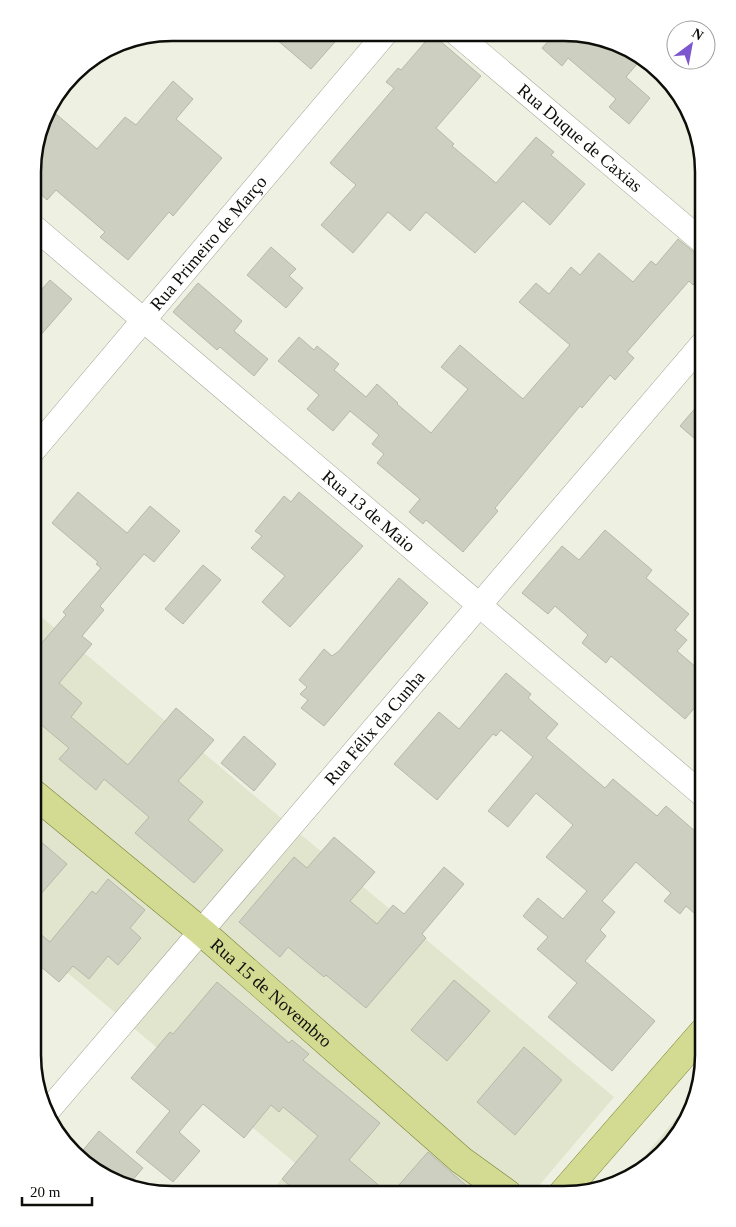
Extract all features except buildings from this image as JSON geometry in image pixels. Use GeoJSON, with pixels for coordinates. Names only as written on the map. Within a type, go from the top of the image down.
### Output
{"type":"FeatureCollection","features":[{"type":"Feature","properties":{"kind":"main road","name":"Rua 15 de Novembro"},"geometry":{"type":"LineString","coordinates":[[41,800],[202,932],[461,1160],[497,1186]]}},
{"type":"Feature","properties":{"kind":"main road"},"geometry":{"type":"LineString","coordinates":[[569,1185],[694,1042]]}},
{"type":"Feature","properties":{"kind":"main road"},"geometry":{"type":"LineString","coordinates":[[461,1160],[472,1186]]}},
{"type":"Feature","properties":{"kind":"street","name":"Rua Primeiro de Março"},"geometry":{"type":"LineString","coordinates":[[41,442],[379,41]]}},
{"type":"Feature","properties":{"kind":"street","name":"Rua Duque de Caxias"},"geometry":{"type":"LineString","coordinates":[[466,41],[695,234]]}},
{"type":"Feature","properties":{"kind":"street","name":"Rua 13 de Maio"},"geometry":{"type":"LineString","coordinates":[[41,233],[694,788]]}},
{"type":"Feature","properties":{"kind":"street","name":"Rua Félix da Cunha"},"geometry":{"type":"LineString","coordinates":[[51,1106],[695,354]]}},
{"type":"Feature","properties":{"kind":"shaded area"},"geometry":{"type":"Polygon","coordinates":[[[41,617],[614,1097],[539,1186],[276,1186],[295,1163],[41,951],[41,617]]]}},
{"type":"Feature","properties":{"kind":"shaded area"},"geometry":{"type":"Polygon","coordinates":[[[681,1112],[668,1135],[640,1161],[681,1112]]]}}]}
